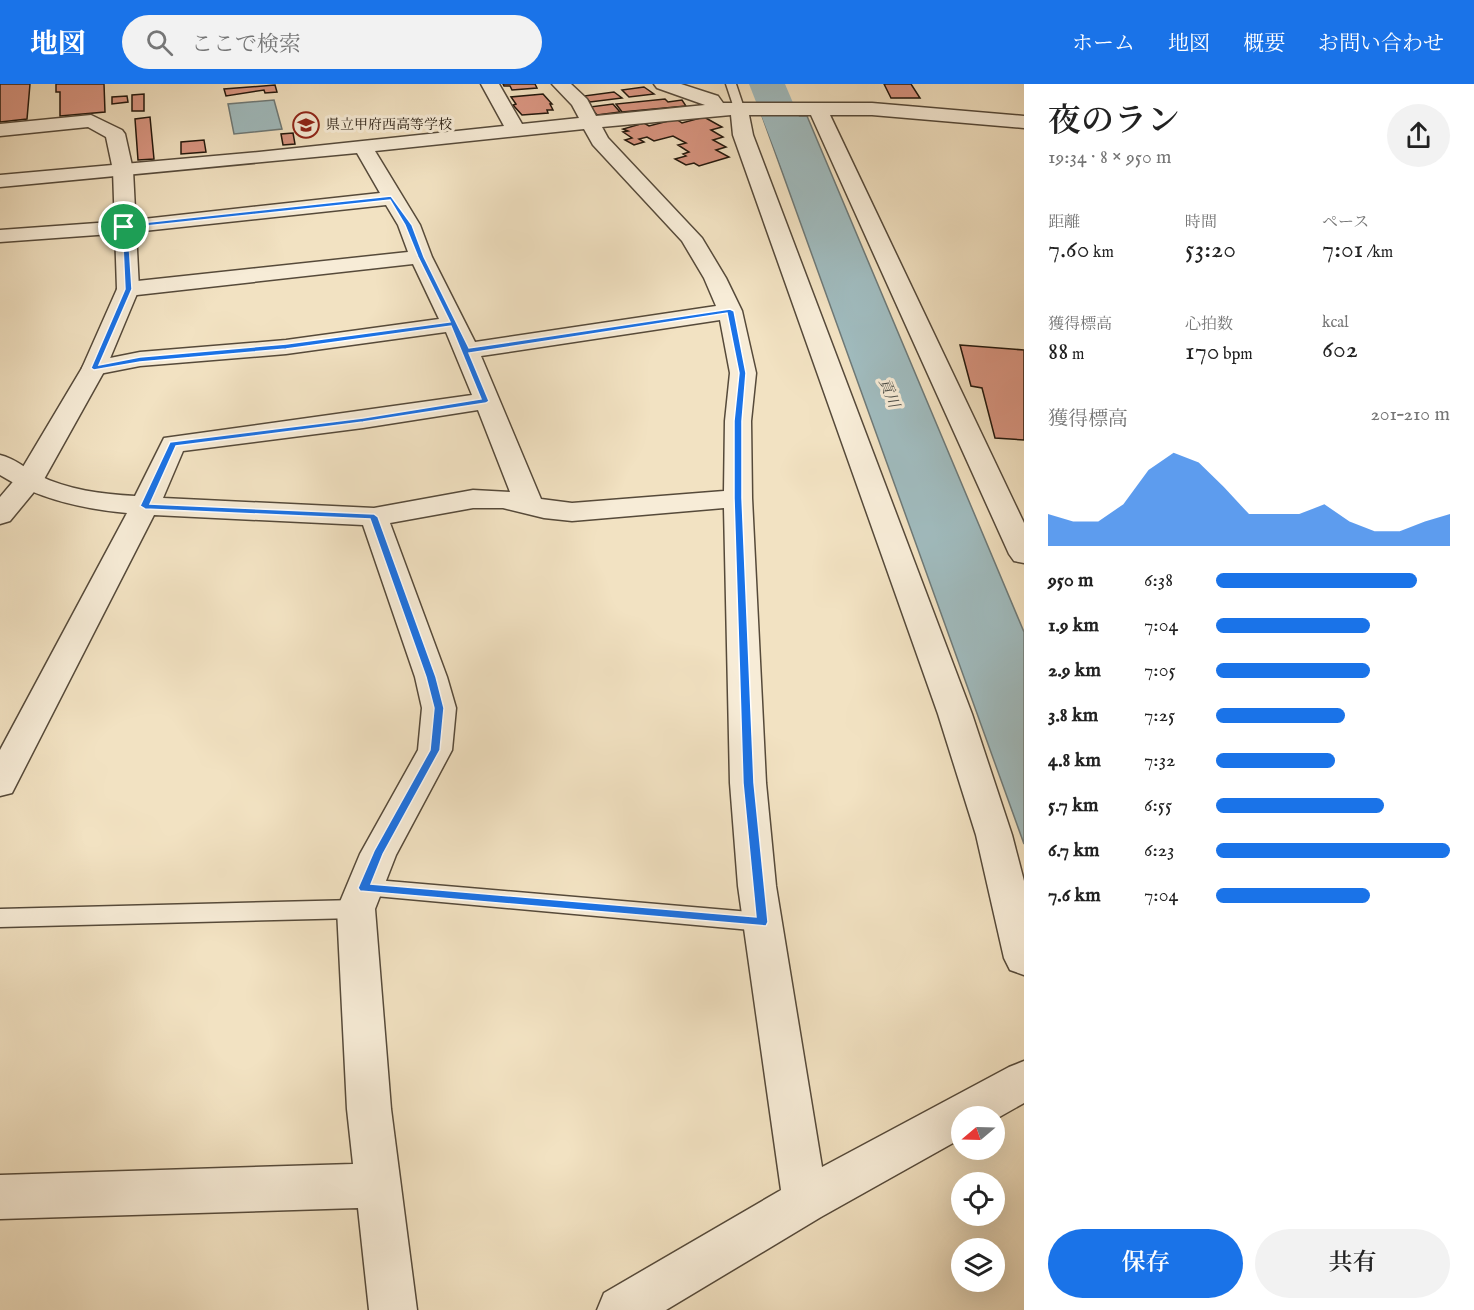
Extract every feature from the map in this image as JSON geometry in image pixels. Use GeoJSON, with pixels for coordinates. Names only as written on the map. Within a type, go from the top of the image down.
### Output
{"type":"FeatureCollection","features":[{"type":"Feature","properties":{"kind":"street"},"geometry":{"type":"LineString","coordinates":[[490,84],[516,131]]}},
{"type":"Feature","properties":{"kind":"street"},"geometry":{"type":"LineString","coordinates":[[561,84],[580,103],[600,141],[692,238],[715,278],[730,311],[743,373],[738,421],[738,498],[748,783],[762,922],[806,1202]]}},
{"type":"Feature","properties":{"kind":"street"},"geometry":{"type":"LineString","coordinates":[[663,84],[711,100],[814,109],[901,111],[1024,122]]}},
{"type":"Feature","properties":{"kind":"street"},"geometry":{"type":"LineString","coordinates":[[0,180],[516,131],[591,123],[733,102]]}},
{"type":"Feature","properties":{"kind":"street"},"geometry":{"type":"LineString","coordinates":[[733,102],[743,135],[955,714],[994,835],[1024,958]]}},
{"type":"Feature","properties":{"kind":"street"},"geometry":{"type":"LineString","coordinates":[[814,109],[1024,554]]}},
{"type":"Feature","properties":{"kind":"street"},"geometry":{"type":"LineString","coordinates":[[0,130],[91,121],[115,135],[123,170],[128,289],[94,368],[29,481],[0,515]]}},
{"type":"Feature","properties":{"kind":"street"},"geometry":{"type":"LineString","coordinates":[[362,146],[409,225],[421,257],[466,351],[528,503]]}},
{"type":"Feature","properties":{"kind":"street"},"geometry":{"type":"LineString","coordinates":[[0,236],[124,227],[391,198]]}},
{"type":"Feature","properties":{"kind":"street"},"geometry":{"type":"LineString","coordinates":[[128,289],[421,257]]}},
{"type":"Feature","properties":{"kind":"street"},"geometry":{"type":"LineString","coordinates":[[466,351],[730,311]]}},
{"type":"Feature","properties":{"kind":"street"},"geometry":{"type":"LineString","coordinates":[[94,368],[140,359],[297,345],[454,324]]}},
{"type":"Feature","properties":{"kind":"street"},"geometry":{"type":"LineString","coordinates":[[0,783],[145,506],[173,444],[363,420],[486,401]]}},
{"type":"Feature","properties":{"kind":"street"},"geometry":{"type":"LineString","coordinates":[[0,463],[29,481],[98,502],[374,517],[473,499],[503,499],[528,503],[544,509],[572,512],[738,498]]}},
{"type":"Feature","properties":{"kind":"street"},"geometry":{"type":"LineString","coordinates":[[374,517],[431,677],[439,708],[435,750],[378,854],[360,898],[369,1109],[393,1310]]}},
{"type":"Feature","properties":{"kind":"street"},"geometry":{"type":"LineString","coordinates":[[631,1307],[806,1202],[1024,1081]]}},
{"type":"Feature","properties":{"kind":"street"},"geometry":{"type":"LineString","coordinates":[[0,1197],[378,1185]]}},
{"type":"Feature","properties":{"kind":"lane"},"geometry":{"type":"LineString","coordinates":[[0,918],[360,898],[762,922]]}},
{"type":"Feature","properties":{"kind":"water"},"geometry":{"type":"Polygon","coordinates":[[[274,100],[282,129],[234,134],[228,104],[274,100]]]}},
{"type":"Feature","properties":{"kind":"water"},"geometry":{"type":"Polygon","coordinates":[[[762,116],[807,116],[1024,632],[1024,844],[762,116]]]}},
{"type":"Feature","properties":{"kind":"building"},"geometry":{"type":"Polygon","coordinates":[[[0,84],[30,84],[27,119],[0,122],[0,84]]]}},
{"type":"Feature","properties":{"kind":"building"},"geometry":{"type":"Polygon","coordinates":[[[56,84],[104,84],[105,112],[60,116],[60,92],[56,92],[56,84]]]}},
{"type":"Feature","properties":{"kind":"building"},"geometry":{"type":"Polygon","coordinates":[[[503,84],[535,84],[537,88],[512,90],[510,86],[503,84]]]}},
{"type":"Feature","properties":{"kind":"building"},"geometry":{"type":"Polygon","coordinates":[[[884,84],[911,84],[920,98],[891,98],[884,84]]]}},
{"type":"Feature","properties":{"kind":"building"},"geometry":{"type":"Polygon","coordinates":[[[275,85],[277,92],[265,93],[264,90],[226,96],[224,89],[275,85]]]}},
{"type":"Feature","properties":{"kind":"building"},"geometry":{"type":"Polygon","coordinates":[[[644,87],[654,94],[629,97],[622,90],[644,87]]]}},
{"type":"Feature","properties":{"kind":"building"},"geometry":{"type":"Polygon","coordinates":[[[614,92],[622,98],[590,102],[584,96],[614,92]]]}},
{"type":"Feature","properties":{"kind":"building"},"geometry":{"type":"Polygon","coordinates":[[[144,94],[144,111],[132,111],[132,95],[144,94]]]}},
{"type":"Feature","properties":{"kind":"building"},"geometry":{"type":"Polygon","coordinates":[[[543,94],[552,104],[550,104],[553,110],[547,110],[548,113],[522,115],[513,105],[516,104],[511,97],[543,94]]]}},
{"type":"Feature","properties":{"kind":"building"},"geometry":{"type":"Polygon","coordinates":[[[127,96],[128,102],[112,104],[112,97],[127,96]]]}},
{"type":"Feature","properties":{"kind":"building"},"geometry":{"type":"Polygon","coordinates":[[[665,99],[668,102],[682,100],[686,106],[622,112],[616,104],[665,99]]]}},
{"type":"Feature","properties":{"kind":"building"},"geometry":{"type":"Polygon","coordinates":[[[613,104],[620,112],[597,115],[590,107],[613,104]]]}},
{"type":"Feature","properties":{"kind":"building"},"geometry":{"type":"Polygon","coordinates":[[[150,117],[154,159],[138,160],[135,119],[150,117]]]}},
{"type":"Feature","properties":{"kind":"building"},"geometry":{"type":"Polygon","coordinates":[[[704,117],[722,127],[711,130],[723,137],[713,140],[726,147],[716,150],[729,157],[699,166],[694,163],[686,165],[675,159],[686,156],[683,154],[689,152],[678,145],[686,143],[673,136],[654,141],[647,137],[639,139],[644,142],[634,145],[625,140],[632,138],[623,132],[628,131],[623,129],[644,123],[649,126],[676,119],[682,123],[704,117]]]}},
{"type":"Feature","properties":{"kind":"building"},"geometry":{"type":"Polygon","coordinates":[[[293,133],[295,144],[283,145],[281,134],[293,133]]]}},
{"type":"Feature","properties":{"kind":"building"},"geometry":{"type":"Polygon","coordinates":[[[204,140],[206,152],[181,154],[181,142],[204,140]]]}},
{"type":"Feature","properties":{"kind":"building"},"geometry":{"type":"Polygon","coordinates":[[[960,345],[1024,350],[1024,440],[995,438],[982,388],[971,386],[960,345]]]}},
{"type":"Feature","properties":{"kind":"waterway","name":"貢川"},"geometry":{"type":"LineString","coordinates":[[767,84],[814,199]]}},
{"type":"Feature","properties":{"kind":"place","name":"県立甲府西高等学校"},"geometry":{"type":"Point","coordinates":[306,125]}},
{"type":"Feature","properties":{"kind":"route"},"geometry":{"type":"LineString","coordinates":[[124,227],[128,289],[94,368],[140,359],[286,346],[454,324],[486,401],[363,420],[173,444],[145,506],[374,517],[431,677],[439,708],[435,750],[378,854],[364,888],[762,922],[748,783],[738,498],[738,421],[743,373],[730,311],[466,351],[454,324],[421,257],[409,225],[391,198],[124,227]]}}]}
